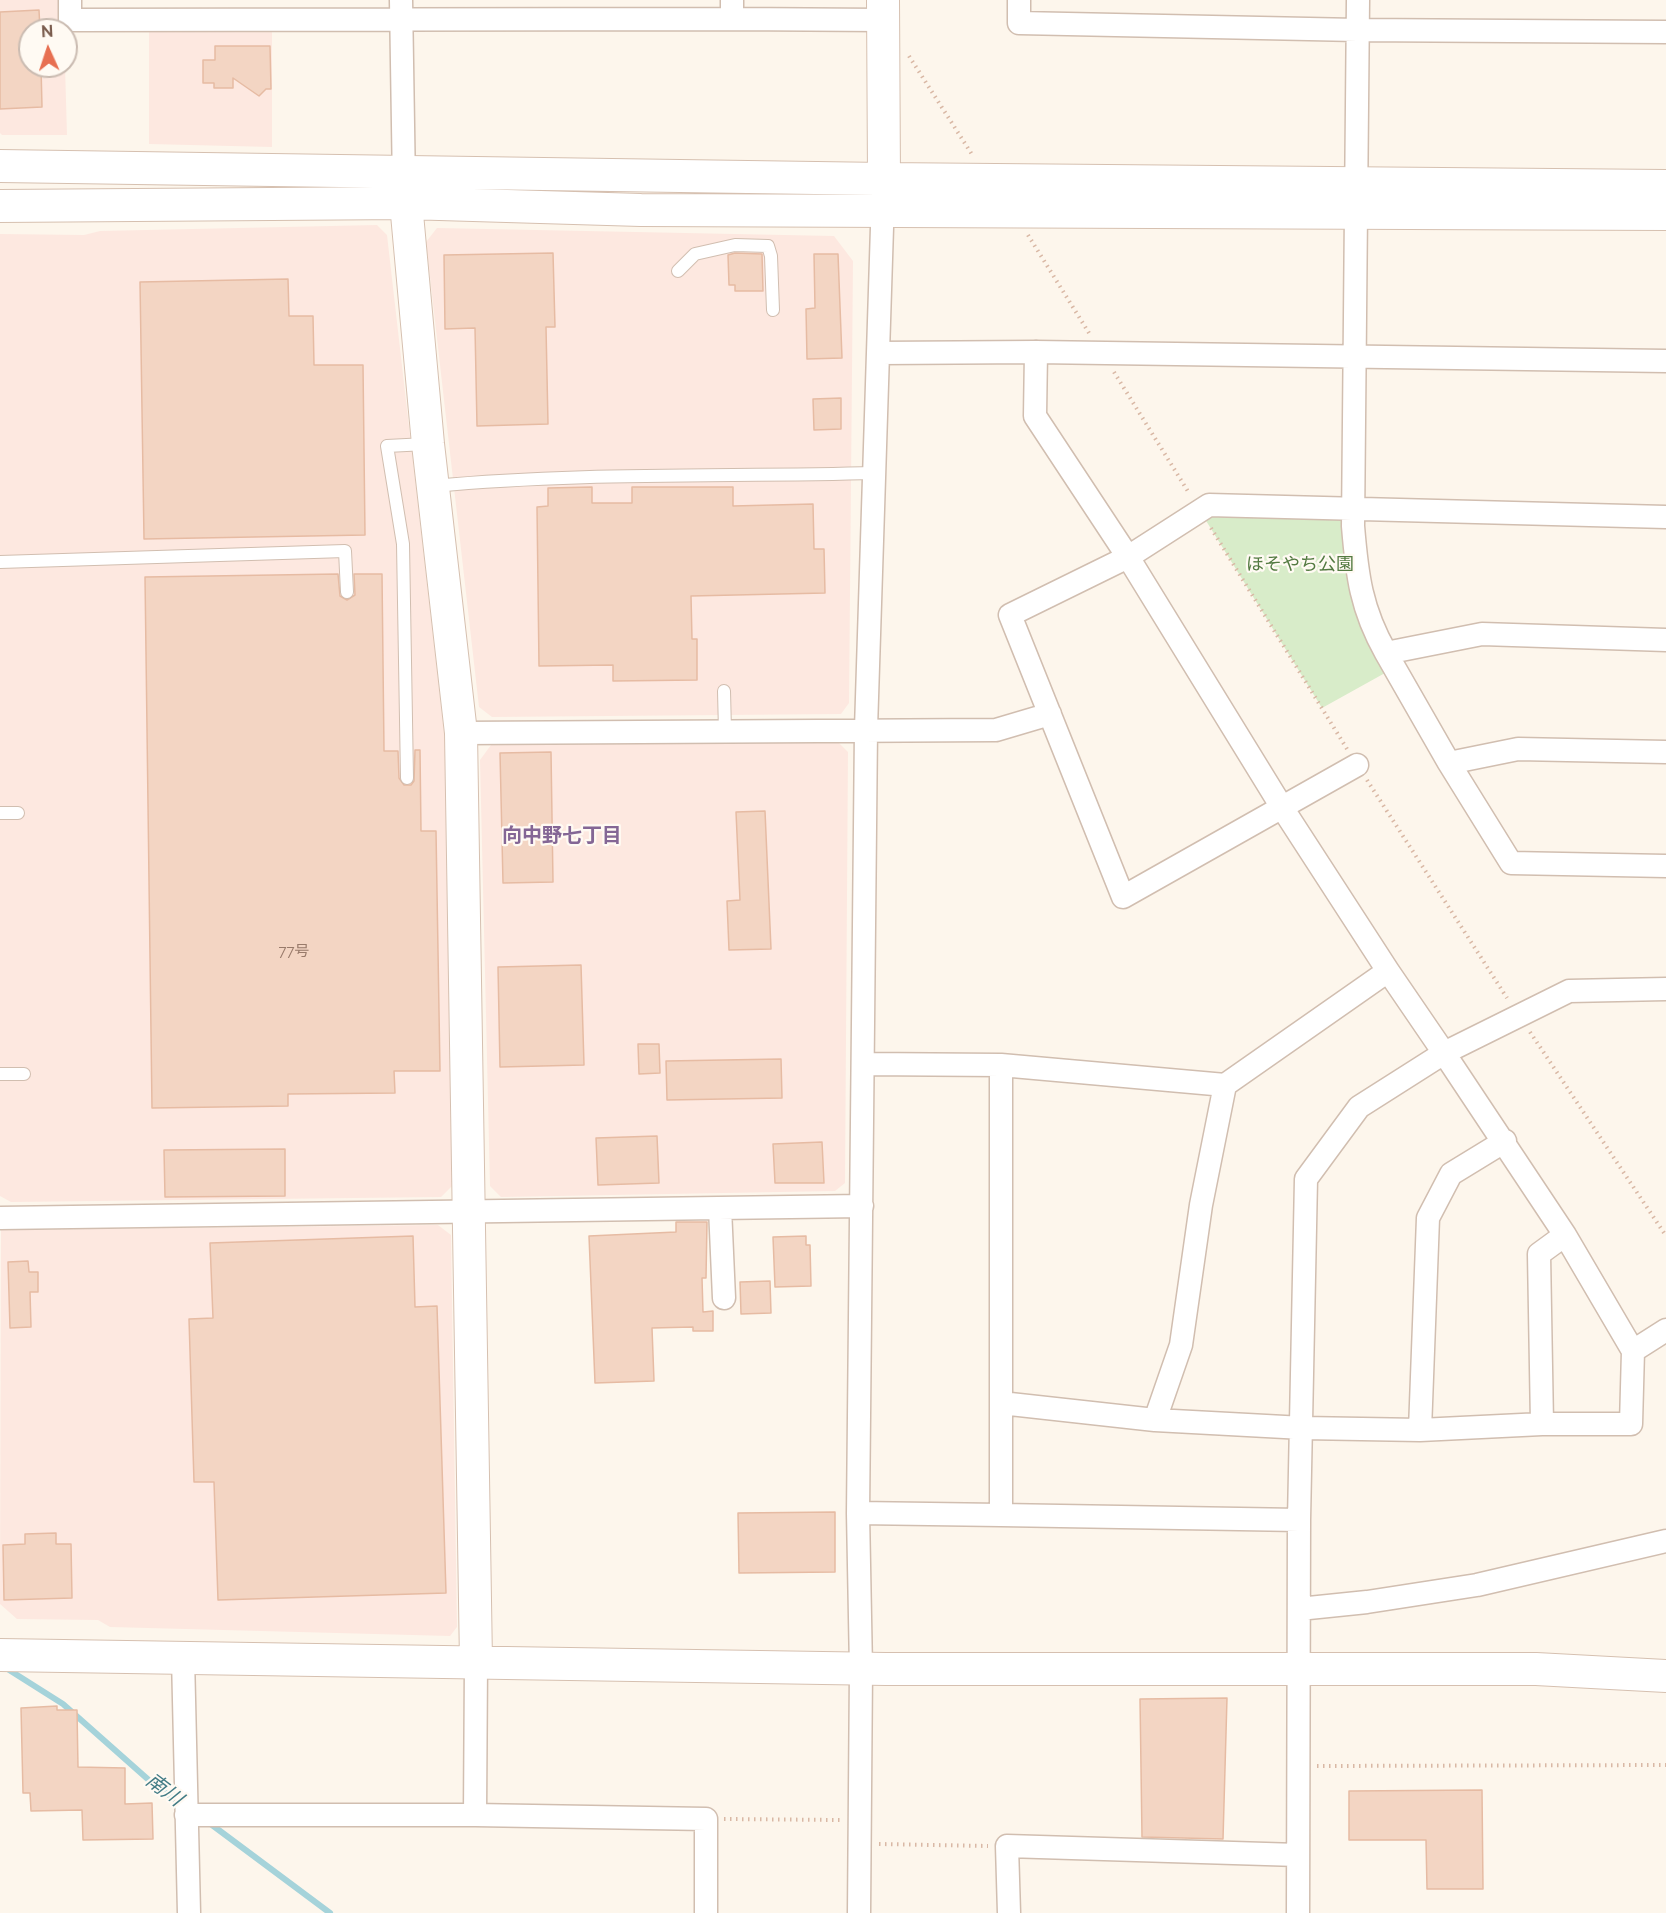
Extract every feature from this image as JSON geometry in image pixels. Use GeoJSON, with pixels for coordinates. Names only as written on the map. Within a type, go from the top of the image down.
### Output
{"type":"FeatureCollection","features":[{"type":"Feature","properties":{"kind":"street"},"geometry":{"type":"LineString","coordinates":[[70,0],[70,20],[401,10],[883,10],[884,179],[866,729],[858,1513],[861,1669],[859,1913]]}},
{"type":"Feature","properties":{"kind":"street"},"geometry":{"type":"LineString","coordinates":[[1019,0],[1019,23],[1358,30],[1666,32]]}},
{"type":"Feature","properties":{"kind":"street"},"geometry":{"type":"LineString","coordinates":[[1358,0],[1353,508],[1357,577],[1370,624],[1449,763],[1511,863],[1666,866]]}},
{"type":"Feature","properties":{"kind":"street"},"geometry":{"type":"LineString","coordinates":[[401,10],[403,172],[432,486],[461,733],[476,1662],[475,1815]]}},
{"type":"Feature","properties":{"kind":"street"},"geometry":{"type":"LineString","coordinates":[[0,166],[884,179],[1357,197],[1666,214]]}},
{"type":"Feature","properties":{"kind":"street"},"geometry":{"type":"LineString","coordinates":[[0,206],[406,203],[641,210],[882,212],[1666,186]]}},
{"type":"Feature","properties":{"kind":"street"},"geometry":{"type":"LineString","coordinates":[[879,353],[1036,352],[1666,361]]}},
{"type":"Feature","properties":{"kind":"street"},"geometry":{"type":"LineString","coordinates":[[1001,1403],[1155,1420],[1303,1428],[1420,1430],[1542,1424],[1631,1424],[1633,1351],[1565,1235],[1388,971],[1283,809],[1128,557],[1035,416],[1036,352]]}},
{"type":"Feature","properties":{"kind":"street"},"geometry":{"type":"LineString","coordinates":[[1357,765],[1283,809],[1123,897],[1010,615],[1128,557],[1209,505],[1666,517]]}},
{"type":"Feature","properties":{"kind":"street"},"geometry":{"type":"LineString","coordinates":[[1386,653],[1482,634],[1666,640]]}},
{"type":"Feature","properties":{"kind":"street"},"geometry":{"type":"LineString","coordinates":[[461,733],[996,730],[1050,714]]}},
{"type":"Feature","properties":{"kind":"street"},"geometry":{"type":"LineString","coordinates":[[1449,763],[1518,748],[1666,752]]}},
{"type":"Feature","properties":{"kind":"street"},"geometry":{"type":"LineString","coordinates":[[863,1064],[1001,1065],[1225,1085],[1388,971]]}},
{"type":"Feature","properties":{"kind":"street"},"geometry":{"type":"LineString","coordinates":[[1298,1913],[1299,1520],[1303,1428],[1306,1179],[1359,1107],[1444,1053],[1569,991],[1666,989]]}},
{"type":"Feature","properties":{"kind":"street"},"geometry":{"type":"LineString","coordinates":[[1001,1065],[1001,1515]]}},
{"type":"Feature","properties":{"kind":"street"},"geometry":{"type":"LineString","coordinates":[[1155,1420],[1181,1345],[1201,1205],[1225,1085]]}},
{"type":"Feature","properties":{"kind":"street"},"geometry":{"type":"LineString","coordinates":[[1420,1430],[1428,1218],[1451,1174],[1504,1141]]}},
{"type":"Feature","properties":{"kind":"street"},"geometry":{"type":"LineString","coordinates":[[0,1218],[862,1206]]}},
{"type":"Feature","properties":{"kind":"street"},"geometry":{"type":"LineString","coordinates":[[720,1208],[724,1298]]}},
{"type":"Feature","properties":{"kind":"street"},"geometry":{"type":"LineString","coordinates":[[1542,1424],[1539,1254],[1565,1235]]}},
{"type":"Feature","properties":{"kind":"street"},"geometry":{"type":"LineString","coordinates":[[1633,1351],[1666,1330]]}},
{"type":"Feature","properties":{"kind":"street"},"geometry":{"type":"LineString","coordinates":[[858,1513],[1299,1520]]}},
{"type":"Feature","properties":{"kind":"street"},"geometry":{"type":"LineString","coordinates":[[1299,1609],[1477,1585],[1666,1542]]}},
{"type":"Feature","properties":{"kind":"street"},"geometry":{"type":"LineString","coordinates":[[0,1655],[861,1669],[1536,1669],[1666,1677]]}},
{"type":"Feature","properties":{"kind":"street"},"geometry":{"type":"LineString","coordinates":[[183,1658],[189,1913]]}},
{"type":"Feature","properties":{"kind":"street"},"geometry":{"type":"LineString","coordinates":[[186,1815],[475,1815],[706,1819],[706,1913]]}},
{"type":"Feature","properties":{"kind":"street"},"geometry":{"type":"LineString","coordinates":[[1009,1913],[1007,1846],[1298,1855]]}},
{"type":"Feature","properties":{"kind":"lane"},"geometry":{"type":"LineString","coordinates":[[678,271],[694,254],[735,245],[768,246],[771,256],[773,310]]}},
{"type":"Feature","properties":{"kind":"lane"},"geometry":{"type":"LineString","coordinates":[[407,778],[403,544],[387,446],[428,444]]}},
{"type":"Feature","properties":{"kind":"lane"},"geometry":{"type":"LineString","coordinates":[[432,486],[489,481],[639,476],[875,473]]}},
{"type":"Feature","properties":{"kind":"lane"},"geometry":{"type":"LineString","coordinates":[[0,562],[345,551],[347,592]]}},
{"type":"Feature","properties":{"kind":"lane"},"geometry":{"type":"LineString","coordinates":[[724,691],[725,731]]}},
{"type":"Feature","properties":{"kind":"lane"},"geometry":{"type":"LineString","coordinates":[[0,813],[18,813]]}},
{"type":"Feature","properties":{"kind":"lane"},"geometry":{"type":"LineString","coordinates":[[0,1074],[24,1074]]}},
{"type":"Feature","properties":{"kind":"path"},"geometry":{"type":"LineString","coordinates":[[906,51],[975,158]]}},
{"type":"Feature","properties":{"kind":"path"},"geometry":{"type":"LineString","coordinates":[[1022,227],[1357,765],[1519,1016],[1666,1236]]}},
{"type":"Feature","properties":{"kind":"path"},"geometry":{"type":"LineString","coordinates":[[1298,1766],[1666,1765]]}},
{"type":"Feature","properties":{"kind":"path"},"geometry":{"type":"LineString","coordinates":[[706,1819],[860,1820]]}},
{"type":"Feature","properties":{"kind":"path"},"geometry":{"type":"LineString","coordinates":[[878,1844],[1007,1846]]}},
{"type":"Feature","properties":{"kind":"shaded area"},"geometry":{"type":"Polygon","coordinates":[[[0,0],[64,0],[65,18],[18,18],[18,78],[65,78],[67,135],[2,135],[0,133],[0,0]]]}},
{"type":"Feature","properties":{"kind":"shaded area"},"geometry":{"type":"Polygon","coordinates":[[[149,27],[272,29],[272,147],[149,144],[149,27]]]}},
{"type":"Feature","properties":{"kind":"shaded area"},"geometry":{"type":"Polygon","coordinates":[[[377,225],[387,235],[445,741],[452,1186],[441,1197],[11,1202],[0,1196],[0,234],[84,235],[100,231],[377,225]]]}},
{"type":"Feature","properties":{"kind":"shaded area"},"geometry":{"type":"Polygon","coordinates":[[[437,228],[834,236],[853,261],[849,703],[841,714],[492,717],[479,707],[426,242],[437,228]]]}},
{"type":"Feature","properties":{"kind":"shaded area"},"geometry":{"type":"Polygon","coordinates":[[[836,740],[848,752],[845,1183],[835,1191],[501,1197],[490,1186],[480,760],[491,745],[836,740]]]}},
{"type":"Feature","properties":{"kind":"shaded area"},"geometry":{"type":"Polygon","coordinates":[[[438,1225],[451,1235],[457,1627],[450,1636],[110,1627],[98,1620],[17,1619],[0,1604],[1,1230],[438,1225]]]}},
{"type":"Feature","properties":{"kind":"green space","name":"ほそやち公園"},"geometry":{"type":"Polygon","coordinates":[[[1353,508],[1353,526],[1394,668],[1322,708],[1200,511],[1353,508]]]}},
{"type":"Feature","properties":{"kind":"building"},"geometry":{"type":"Polygon","coordinates":[[[39,10],[39,18],[18,18],[18,78],[41,78],[42,107],[0,109],[0,12],[39,10]]]}},
{"type":"Feature","properties":{"kind":"building"},"geometry":{"type":"Polygon","coordinates":[[[215,46],[270,46],[271,89],[266,89],[259,96],[233,78],[233,88],[214,88],[214,83],[203,83],[203,60],[215,60],[215,46]]]}},
{"type":"Feature","properties":{"kind":"building"},"geometry":{"type":"Polygon","coordinates":[[[553,253],[555,327],[546,327],[548,424],[477,426],[475,328],[445,329],[444,255],[553,253]]]}},
{"type":"Feature","properties":{"kind":"building"},"geometry":{"type":"Polygon","coordinates":[[[762,254],[763,291],[735,291],[735,285],[729,285],[728,255],[762,254]]]}},
{"type":"Feature","properties":{"kind":"building"},"geometry":{"type":"Polygon","coordinates":[[[814,254],[838,254],[842,358],[807,359],[806,309],[815,308],[814,254]]]}},
{"type":"Feature","properties":{"kind":"building"},"geometry":{"type":"Polygon","coordinates":[[[288,279],[289,316],[313,316],[314,365],[363,365],[365,535],[144,539],[140,282],[288,279]]]}},
{"type":"Feature","properties":{"kind":"building"},"geometry":{"type":"Polygon","coordinates":[[[841,398],[841,429],[814,430],[813,399],[841,398]]]}},
{"type":"Feature","properties":{"kind":"building"},"geometry":{"type":"Polygon","coordinates":[[[592,487],[592,503],[632,503],[632,487],[733,487],[733,506],[813,504],[814,549],[824,549],[825,593],[691,596],[692,639],[697,639],[697,680],[613,681],[613,665],[539,666],[537,507],[548,506],[548,488],[592,487]]]}},
{"type":"Feature","properties":{"kind":"building"},"geometry":{"type":"Polygon","coordinates":[[[338,574],[340,596],[347,600],[355,595],[354,574],[382,574],[384,751],[398,751],[399,778],[404,785],[411,785],[414,781],[415,750],[420,750],[421,831],[436,831],[440,1071],[394,1071],[395,1093],[288,1094],[288,1106],[152,1108],[145,577],[338,574]]]}},
{"type":"Feature","properties":{"kind":"building"},"geometry":{"type":"Polygon","coordinates":[[[551,752],[553,882],[503,883],[500,753],[551,752]]]}},
{"type":"Feature","properties":{"kind":"building"},"geometry":{"type":"Polygon","coordinates":[[[765,811],[771,949],[729,950],[727,901],[740,900],[736,812],[765,811]]]}},
{"type":"Feature","properties":{"kind":"building"},"geometry":{"type":"Polygon","coordinates":[[[581,965],[584,1065],[500,1067],[498,967],[581,965]]]}},
{"type":"Feature","properties":{"kind":"building"},"geometry":{"type":"Polygon","coordinates":[[[638,1044],[659,1044],[660,1073],[639,1074],[638,1044]]]}},
{"type":"Feature","properties":{"kind":"building"},"geometry":{"type":"Polygon","coordinates":[[[781,1059],[782,1098],[667,1100],[666,1061],[781,1059]]]}},
{"type":"Feature","properties":{"kind":"building"},"geometry":{"type":"Polygon","coordinates":[[[657,1136],[659,1183],[598,1185],[596,1138],[657,1136]]]}},
{"type":"Feature","properties":{"kind":"building"},"geometry":{"type":"Polygon","coordinates":[[[822,1142],[824,1183],[775,1183],[773,1144],[822,1142]]]}},
{"type":"Feature","properties":{"kind":"building"},"geometry":{"type":"Polygon","coordinates":[[[285,1149],[285,1196],[165,1197],[164,1150],[285,1149]]]}},
{"type":"Feature","properties":{"kind":"building"},"geometry":{"type":"Polygon","coordinates":[[[676,1222],[707,1222],[706,1278],[702,1278],[703,1312],[713,1311],[713,1331],[693,1331],[693,1327],[652,1328],[654,1381],[595,1383],[589,1236],[676,1232],[676,1222]]]}},
{"type":"Feature","properties":{"kind":"building"},"geometry":{"type":"Polygon","coordinates":[[[413,1236],[415,1307],[437,1306],[446,1593],[218,1600],[214,1482],[194,1482],[189,1319],[213,1318],[210,1243],[413,1236]]]}},
{"type":"Feature","properties":{"kind":"building"},"geometry":{"type":"Polygon","coordinates":[[[806,1236],[806,1245],[810,1245],[811,1286],[775,1287],[773,1237],[806,1236]]]}},
{"type":"Feature","properties":{"kind":"building"},"geometry":{"type":"Polygon","coordinates":[[[28,1261],[29,1272],[38,1272],[38,1292],[30,1292],[31,1327],[10,1328],[8,1262],[28,1261]]]}},
{"type":"Feature","properties":{"kind":"building"},"geometry":{"type":"Polygon","coordinates":[[[770,1281],[771,1313],[741,1314],[740,1282],[770,1281]]]}},
{"type":"Feature","properties":{"kind":"building"},"geometry":{"type":"Polygon","coordinates":[[[835,1512],[835,1572],[739,1573],[738,1513],[835,1512]]]}},
{"type":"Feature","properties":{"kind":"building"},"geometry":{"type":"Polygon","coordinates":[[[56,1533],[56,1544],[71,1544],[72,1598],[4,1600],[3,1545],[25,1544],[25,1534],[56,1533]]]}},
{"type":"Feature","properties":{"kind":"building"},"geometry":{"type":"Polygon","coordinates":[[[1227,1698],[1223,1839],[1142,1837],[1140,1699],[1227,1698]]]}},
{"type":"Feature","properties":{"kind":"building"},"geometry":{"type":"Polygon","coordinates":[[[57,1706],[57,1710],[77,1710],[78,1767],[125,1768],[125,1804],[152,1803],[153,1839],[83,1840],[82,1810],[31,1811],[30,1793],[23,1793],[21,1708],[57,1706]]]}},
{"type":"Feature","properties":{"kind":"building"},"geometry":{"type":"Polygon","coordinates":[[[1482,1790],[1483,1889],[1427,1889],[1426,1840],[1349,1840],[1349,1791],[1482,1790]]]}},
{"type":"Feature","properties":{"kind":"waterway","name":"南川"},"geometry":{"type":"LineString","coordinates":[[6,1668],[63,1704],[151,1782],[180,1803]]}},
{"type":"Feature","properties":{"kind":"waterway","name":"南川"},"geometry":{"type":"LineString","coordinates":[[208,1822],[330,1913]]}},
{"type":"Feature","properties":{"kind":"district","name":"向中野七丁目"},"geometry":{"type":"Point","coordinates":[562,836]}}]}
